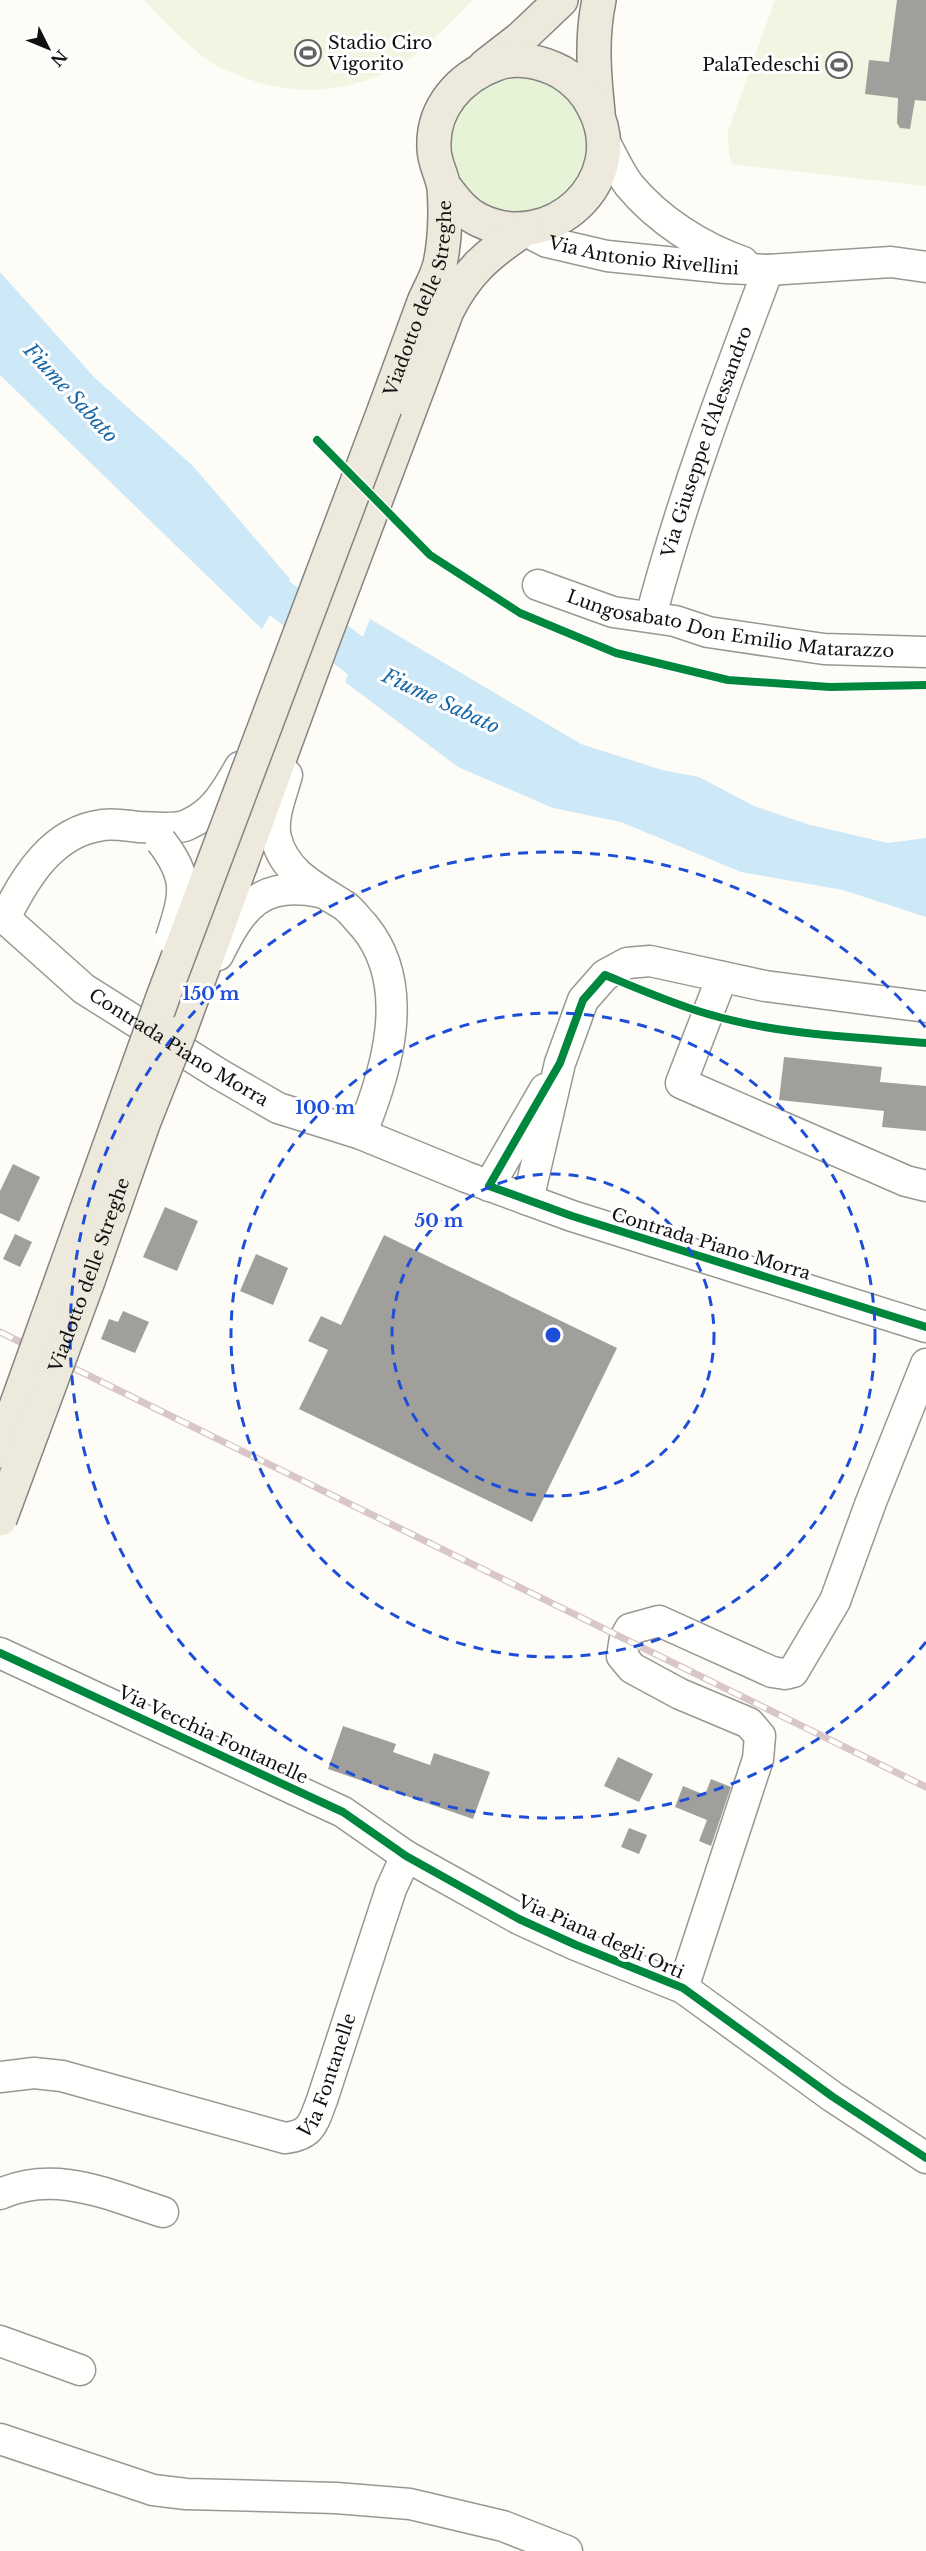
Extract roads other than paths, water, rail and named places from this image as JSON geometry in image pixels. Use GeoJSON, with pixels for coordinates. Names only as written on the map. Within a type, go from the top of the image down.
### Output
{"type":"FeatureCollection","features":[{"type":"Feature","properties":{"kind":"main road"},"geometry":{"type":"LineString","coordinates":[[561,0],[521,38],[451,93],[441,110],[435,129],[434,148],[437,168],[444,186],[458,205],[478,220],[500,228],[524,230],[550,224],[573,211],[590,191],[601,167],[601,129],[593,70],[593,27],[599,0]]}},
{"type":"Feature","properties":{"kind":"main road"},"geometry":{"type":"LineString","coordinates":[[479,70],[510,61],[526,60],[550,66],[571,78],[588,96],[601,129]]}},
{"type":"Feature","properties":{"kind":"main road","name":"Viadotto delle Streghe"},"geometry":{"type":"LineString","coordinates":[[396,413],[440,265],[444,186]]}},
{"type":"Feature","properties":{"kind":"main road"},"geometry":{"type":"LineString","coordinates":[[0,1451],[139,1062],[294,685],[396,413],[458,289],[493,251],[524,230]]}},
{"type":"Feature","properties":{"kind":"main road","name":"Viadotto delle Streghe"},"geometry":{"type":"LineString","coordinates":[[0,1519],[179,1033],[294,685]]}},
{"type":"Feature","properties":{"kind":"street","name":"Via Antonio Rivellini"},"geometry":{"type":"LineString","coordinates":[[601,129],[629,184],[659,213],[695,241],[732,258],[768,270]]}},
{"type":"Feature","properties":{"kind":"street","name":"Via Antonio Rivellini"},"geometry":{"type":"LineString","coordinates":[[524,230],[547,242],[607,256],[768,270],[891,262],[926,267]]}},
{"type":"Feature","properties":{"kind":"street","name":"Via Giuseppe d'Alessandro"},"geometry":{"type":"LineString","coordinates":[[651,616],[662,572],[727,378],[768,270]]}},
{"type":"Feature","properties":{"kind":"street","name":"Lungosabato Don Emilio Matarazzo"},"geometry":{"type":"LineString","coordinates":[[538,585],[613,612],[675,621],[708,632],[824,649],[926,652]]}},
{"type":"Feature","properties":{"kind":"street"},"geometry":{"type":"LineString","coordinates":[[3,916],[40,859],[69,835],[103,825],[154,832],[187,826],[206,814],[220,802],[243,762],[294,685]]}},
{"type":"Feature","properties":{"kind":"street"},"geometry":{"type":"LineString","coordinates":[[294,685],[292,760],[277,811],[276,837],[288,864],[308,886],[348,908],[371,936],[387,968],[391,1006],[390,1039],[376,1098],[361,1134]]}},
{"type":"Feature","properties":{"kind":"street"},"geometry":{"type":"LineString","coordinates":[[139,1062],[153,990],[183,902],[183,884],[176,860],[154,832]]}},
{"type":"Feature","properties":{"kind":"street"},"geometry":{"type":"LineString","coordinates":[[179,1033],[238,920],[256,899],[273,891],[308,886]]}},
{"type":"Feature","properties":{"kind":"street","name":"Contrada Piano Morra"},"geometry":{"type":"LineString","coordinates":[[3,916],[84,989],[219,1074],[278,1108],[361,1134],[528,1200],[926,1327]]}},
{"type":"Feature","properties":{"kind":"street"},"geometry":{"type":"LineString","coordinates":[[528,1200],[560,1063],[583,1000],[605,975],[627,963],[650,962],[765,986],[926,1007]]}},
{"type":"Feature","properties":{"kind":"street"},"geometry":{"type":"LineString","coordinates":[[722,977],[681,1083],[906,1181],[926,1186]]}},
{"type":"Feature","properties":{"kind":"street"},"geometry":{"type":"LineString","coordinates":[[489,1186],[560,1063]]}},
{"type":"Feature","properties":{"kind":"street"},"geometry":{"type":"LineString","coordinates":[[683,1988],[758,1759],[760,1736],[749,1723],[680,1694],[632,1668],[622,1656],[625,1638],[630,1629],[659,1621],[772,1672],[785,1674],[793,1672],[835,1600],[926,1364]]}},
{"type":"Feature","properties":{"kind":"street","name":"Via Vecchia Fontanelle"},"geometry":{"type":"LineString","coordinates":[[0,1653],[343,1812],[406,1856]]}},
{"type":"Feature","properties":{"kind":"street","name":"Via Piana degli Orti"},"geometry":{"type":"LineString","coordinates":[[406,1856],[519,1919],[576,1945],[683,1988],[833,2097],[926,2158]]}},
{"type":"Feature","properties":{"kind":"street","name":"Via Fontanelle"},"geometry":{"type":"LineString","coordinates":[[0,2077],[34,2073],[62,2076],[275,2136],[285,2138],[302,2136],[313,2125],[391,1889],[406,1856]]}},
{"type":"Feature","properties":{"kind":"street"},"geometry":{"type":"LineString","coordinates":[[0,2194],[14,2188],[43,2183],[67,2183],[163,2212]]}},
{"type":"Feature","properties":{"kind":"street"},"geometry":{"type":"LineString","coordinates":[[0,2341],[80,2370]]}},
{"type":"Feature","properties":{"kind":"street"},"geometry":{"type":"LineString","coordinates":[[0,2439],[153,2490],[186,2494],[336,2498],[410,2504],[502,2526],[567,2551]]}},
{"type":"Feature","properties":{"kind":"water"},"geometry":{"type":"Polygon","coordinates":[[[0,272],[95,378],[193,466],[290,579],[262,629],[0,375],[0,272]]]}},
{"type":"Feature","properties":{"kind":"water"},"geometry":{"type":"Polygon","coordinates":[[[370,619],[581,744],[662,770],[699,777],[754,806],[810,825],[888,843],[926,838],[926,917],[843,890],[741,872],[621,822],[553,808],[458,767],[345,682],[370,619]]]}},
{"type":"Feature","properties":{"kind":"waterway","name":"Fiume Sabato"},"geometry":{"type":"LineString","coordinates":[[237,566],[385,678],[401,685]]}},
{"type":"Feature","properties":{"kind":"railway"},"geometry":{"type":"LineString","coordinates":[[0,1332],[926,1787]]}},
{"type":"Feature","properties":{"kind":"place","name":"Stadio Ciro Vigorito"},"geometry":{"type":"Point","coordinates":[308,53]}},
{"type":"Feature","properties":{"kind":"place","name":"PalaTedeschi"},"geometry":{"type":"Point","coordinates":[839,65]}}]}
